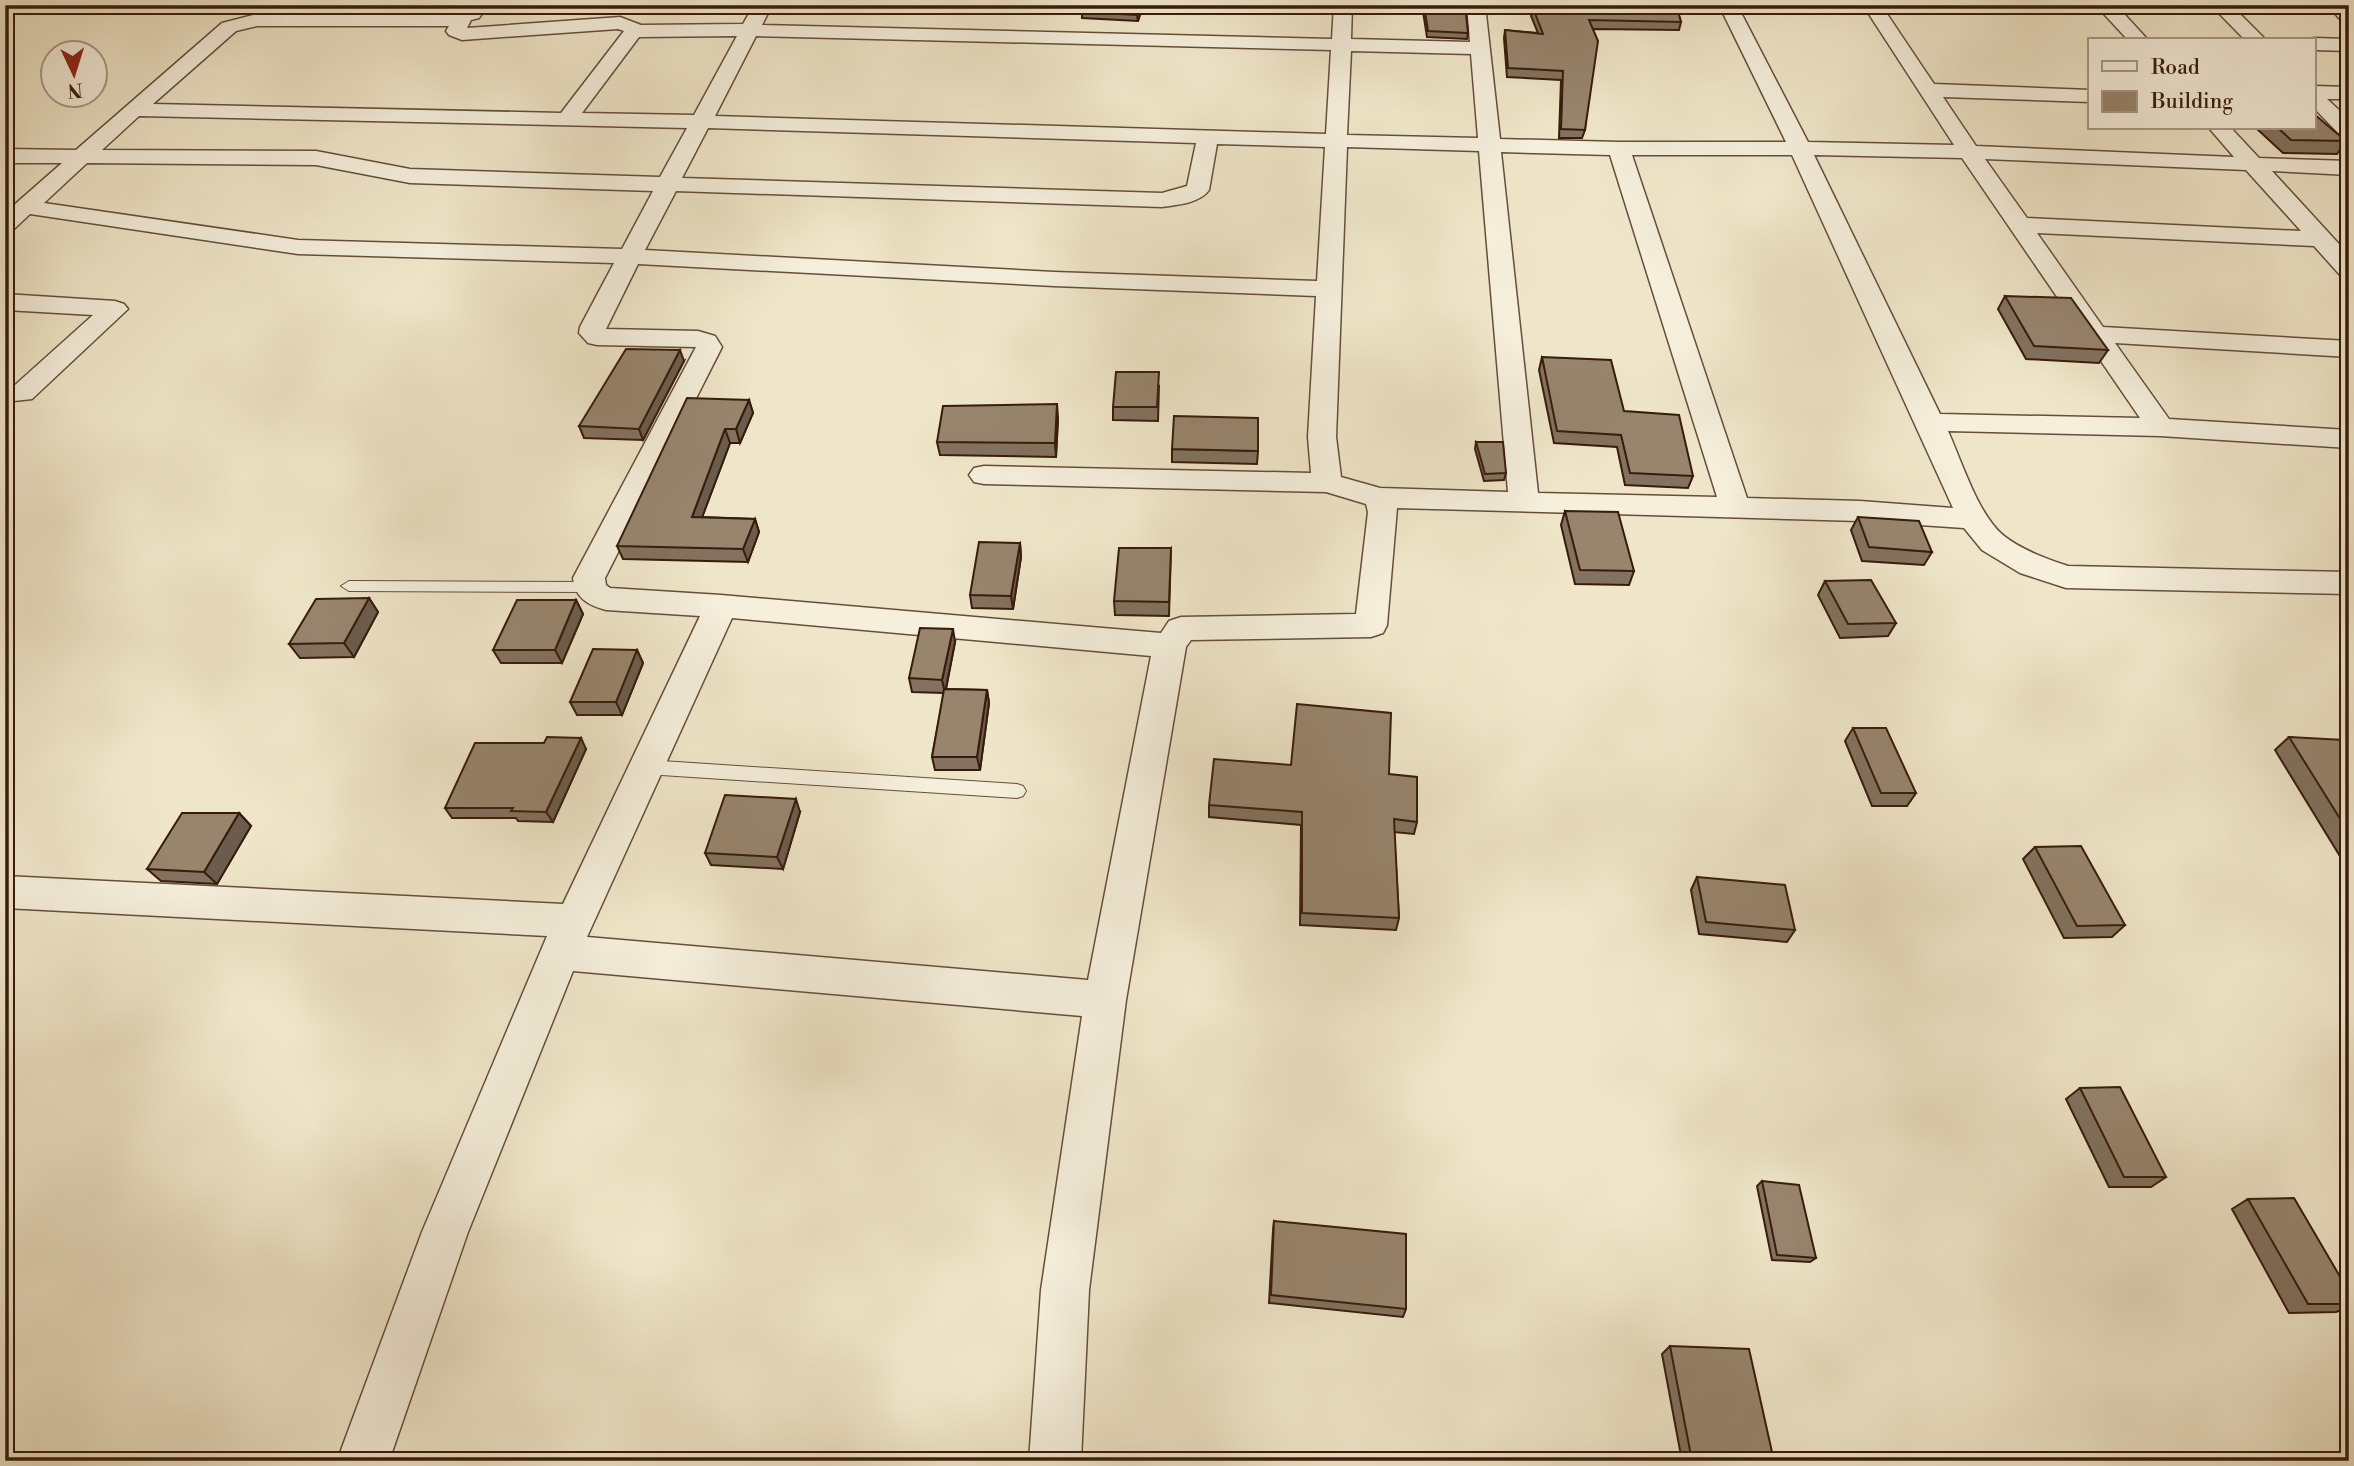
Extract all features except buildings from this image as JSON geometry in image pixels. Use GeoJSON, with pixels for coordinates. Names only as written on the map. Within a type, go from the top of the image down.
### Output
{"type":"FeatureCollection","features":[{"type":"Feature","properties":{"kind":"street"},"geometry":{"type":"LineString","coordinates":[[5,225],[78,157],[229,27],[247,21],[462,19],[472,14],[479,5]]}},
{"type":"Feature","properties":{"kind":"street"},"geometry":{"type":"LineString","coordinates":[[1327,483],[1322,437],[1343,5]]}},
{"type":"Feature","properties":{"kind":"street"},"geometry":{"type":"LineString","coordinates":[[1476,5],[1492,145],[1524,501]]}},
{"type":"Feature","properties":{"kind":"street"},"geometry":{"type":"LineString","coordinates":[[1728,5],[1800,148],[1973,519],[1993,543],[2031,565],[2066,577],[2349,583]]}},
{"type":"Feature","properties":{"kind":"street"},"geometry":{"type":"LineString","coordinates":[[1871,5],[1969,152],[2160,427]]}},
{"type":"Feature","properties":{"kind":"street"},"geometry":{"type":"LineString","coordinates":[[2045,5],[2107,6],[2136,38]]}},
{"type":"Feature","properties":{"kind":"street"},"geometry":{"type":"LineString","coordinates":[[2220,5],[2254,38]]}},
{"type":"Feature","properties":{"kind":"street"},"geometry":{"type":"LineString","coordinates":[[2342,5],[2340,8],[2349,18]]}},
{"type":"Feature","properties":{"kind":"street"},"geometry":{"type":"LineString","coordinates":[[757,17],[703,122],[666,184],[592,334],[605,339],[698,339],[706,342],[709,347],[589,578],[589,587],[596,596],[606,599],[721,606],[1170,646]]}},
{"type":"Feature","properties":{"kind":"street"},"geometry":{"type":"LineString","coordinates":[[566,120],[634,31],[757,17],[1481,48]]}},
{"type":"Feature","properties":{"kind":"street"},"geometry":{"type":"LineString","coordinates":[[462,19],[456,31],[462,34],[620,23],[628,24],[634,31]]}},
{"type":"Feature","properties":{"kind":"street"},"geometry":{"type":"LineString","coordinates":[[2316,44],[2349,45]]}},
{"type":"Feature","properties":{"kind":"street"},"geometry":{"type":"LineString","coordinates":[[1928,90],[2088,96]]}},
{"type":"Feature","properties":{"kind":"street"},"geometry":{"type":"LineString","coordinates":[[2316,94],[2349,93]]}},
{"type":"Feature","properties":{"kind":"street"},"geometry":{"type":"LineString","coordinates":[[2316,96],[2349,131]]}},
{"type":"Feature","properties":{"kind":"street"},"geometry":{"type":"LineString","coordinates":[[134,110],[703,122],[1619,149],[1800,148],[1969,152],[2349,168]]}},
{"type":"Feature","properties":{"kind":"street"},"geometry":{"type":"LineString","coordinates":[[2222,130],[2349,270]]}},
{"type":"Feature","properties":{"kind":"street"},"geometry":{"type":"LineString","coordinates":[[5,156],[316,158],[410,176],[1162,200],[1198,190],[1208,136]]}},
{"type":"Feature","properties":{"kind":"street"},"geometry":{"type":"LineString","coordinates":[[1619,149],[1735,507]]}},
{"type":"Feature","properties":{"kind":"street"},"geometry":{"type":"LineString","coordinates":[[27,207],[269,244],[630,256],[1054,279],[1328,289]]}},
{"type":"Feature","properties":{"kind":"street"},"geometry":{"type":"LineString","coordinates":[[2020,225],[2321,239]]}},
{"type":"Feature","properties":{"kind":"street"},"geometry":{"type":"LineString","coordinates":[[5,303],[115,309],[22,393],[5,394]]}},
{"type":"Feature","properties":{"kind":"street"},"geometry":{"type":"LineString","coordinates":[[2095,334],[2349,348]]}},
{"type":"Feature","properties":{"kind":"street"},"geometry":{"type":"LineString","coordinates":[[1930,422],[2160,427],[2349,439]]}},
{"type":"Feature","properties":{"kind":"street"},"geometry":{"type":"LineString","coordinates":[[984,475],[1327,483],[1380,498],[1860,511],[1973,519]]}},
{"type":"Feature","properties":{"kind":"street"},"geometry":{"type":"LineString","coordinates":[[1055,1461],[1065,1290],[1105,1000],[1170,646],[1181,629],[1371,625],[1384,512],[1380,498]]}},
{"type":"Feature","properties":{"kind":"street"},"geometry":{"type":"LineString","coordinates":[[363,1461],[445,1232],[567,937],[721,606]]}},
{"type":"Feature","properties":{"kind":"street"},"geometry":{"type":"LineString","coordinates":[[5,892],[567,937],[1105,1000]]}},
{"type":"Feature","properties":{"kind":"lane"},"geometry":{"type":"LineString","coordinates":[[349,586],[589,587]]}},
{"type":"Feature","properties":{"kind":"lane"},"geometry":{"type":"LineString","coordinates":[[646,767],[1017,791]]}}]}
